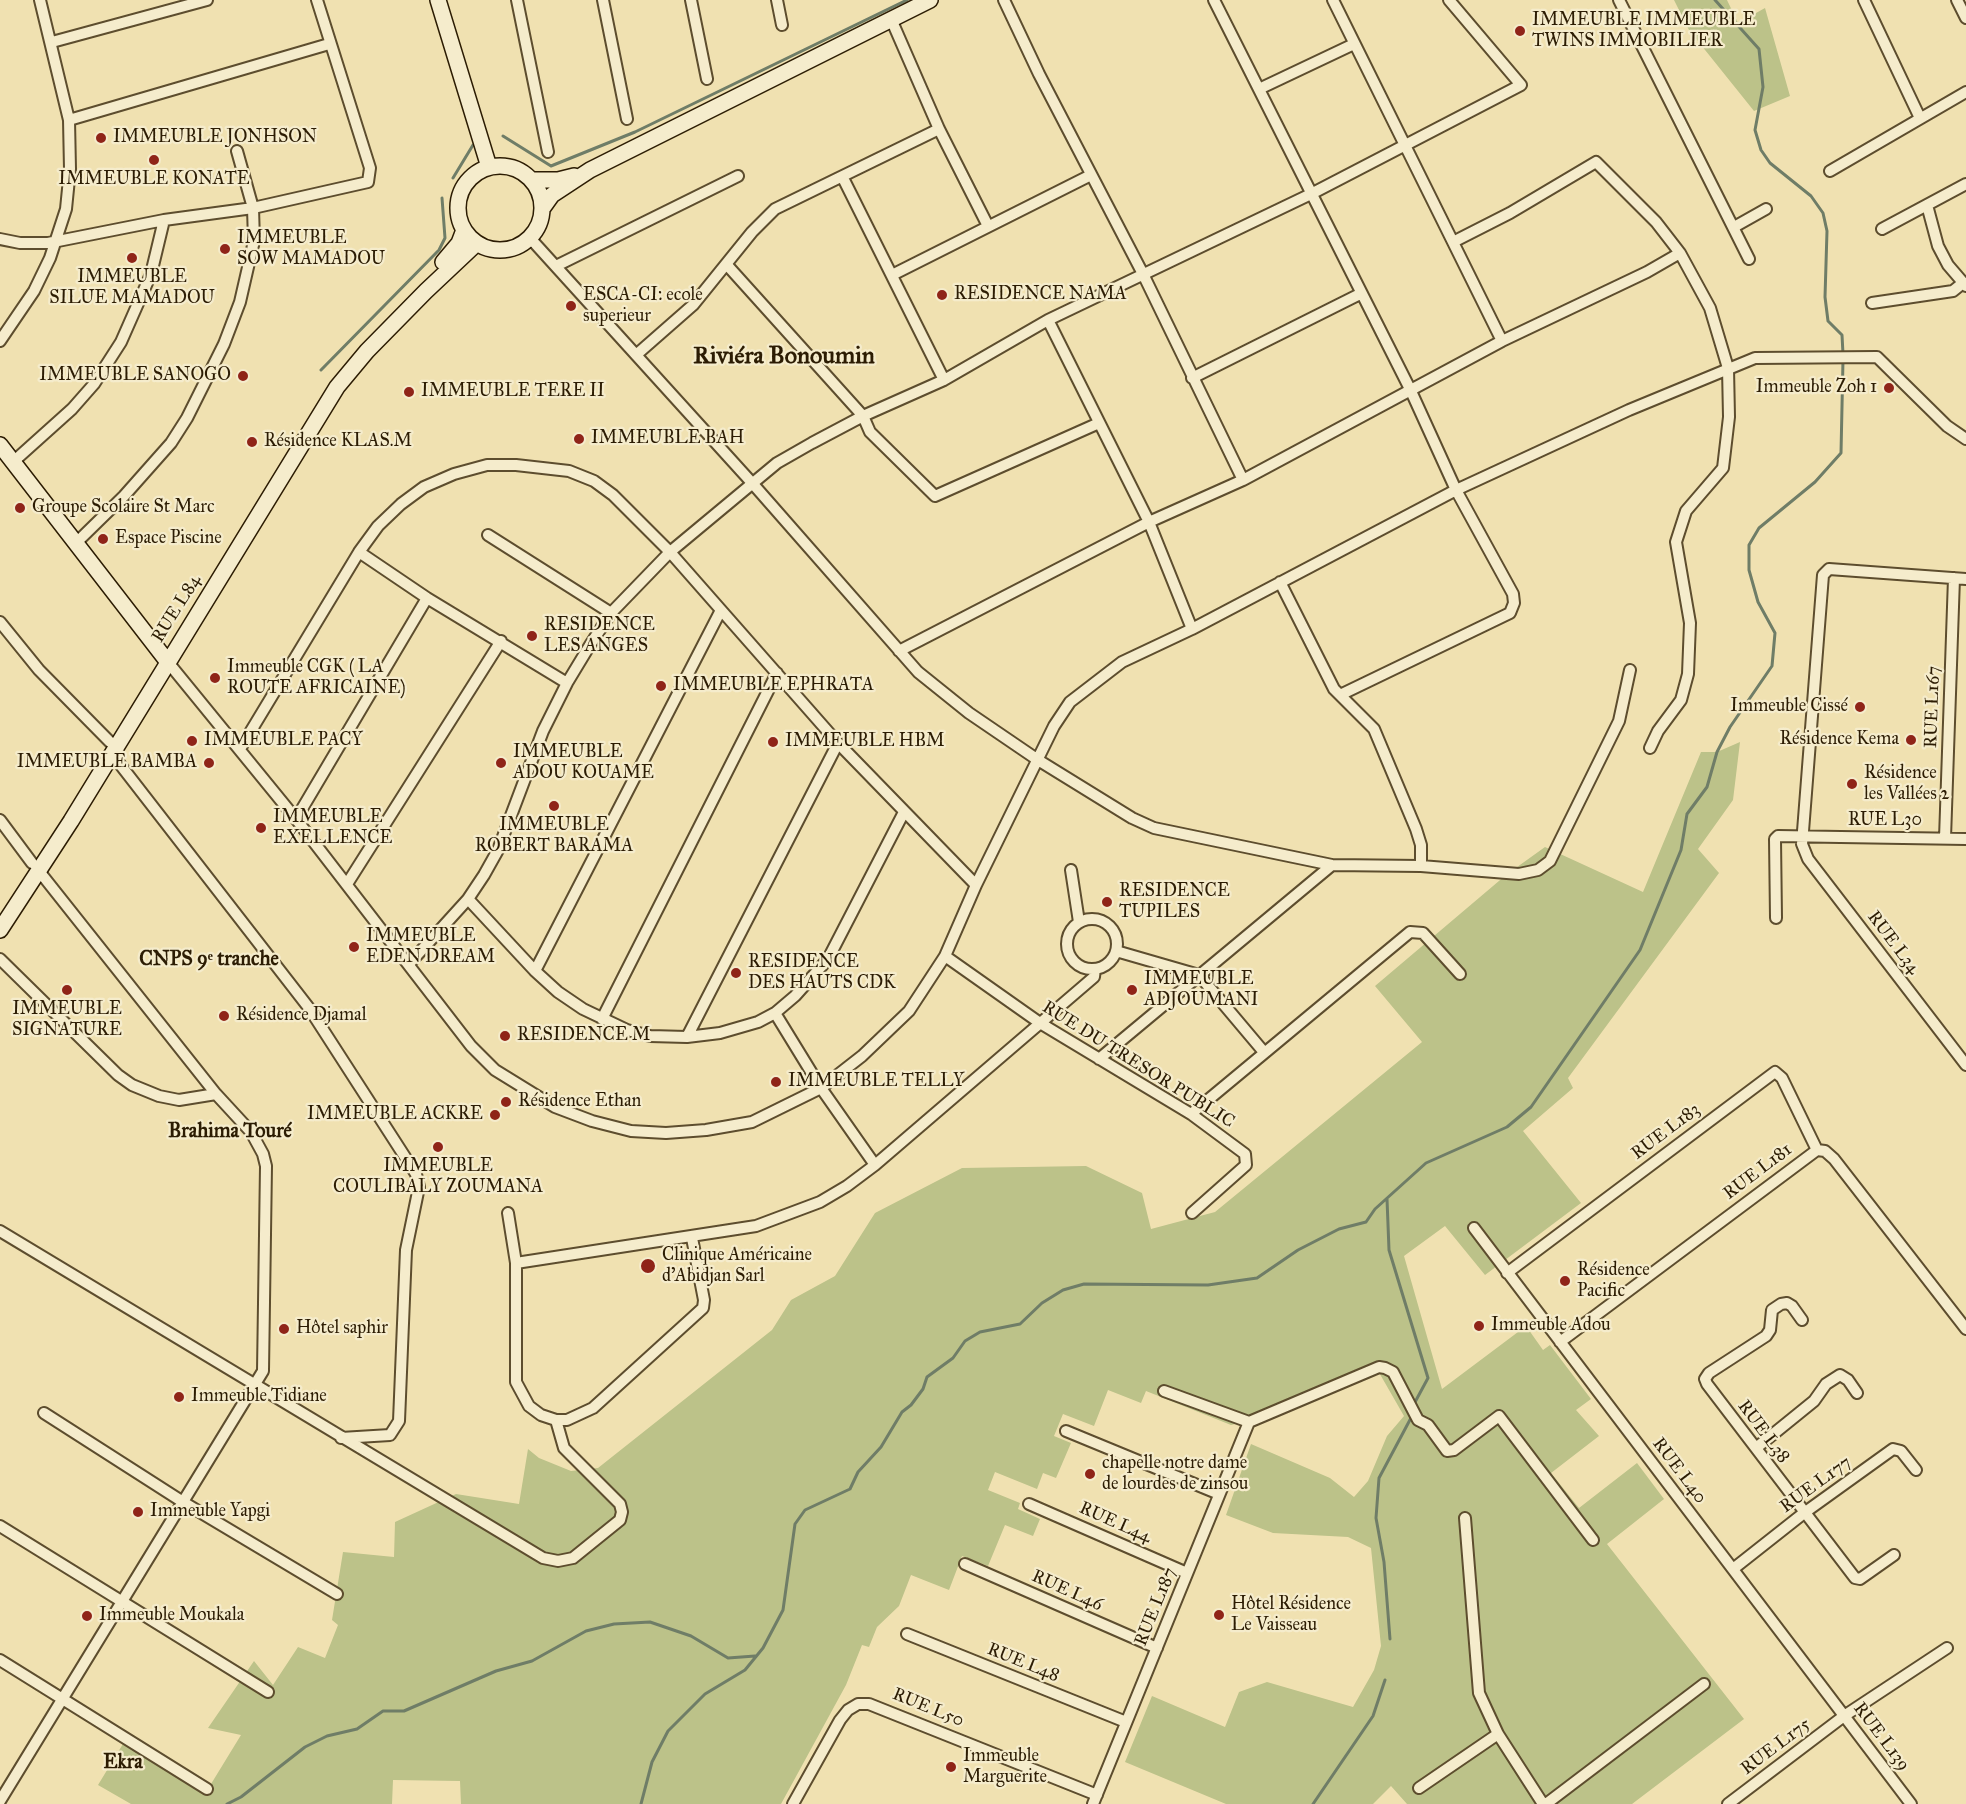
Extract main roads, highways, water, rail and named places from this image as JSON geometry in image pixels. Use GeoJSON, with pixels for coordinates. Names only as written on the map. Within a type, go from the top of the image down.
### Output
{"type":"FeatureCollection","features":[{"type":"Feature","properties":{"kind":"waterway"},"geometry":{"type":"LineString","coordinates":[[503,136],[551,166],[635,132],[907,0]]}},
{"type":"Feature","properties":{"kind":"waterway"},"geometry":{"type":"LineString","coordinates":[[1715,0],[1759,49],[1763,87],[1755,130],[1761,150],[1770,163],[1811,196],[1823,213],[1827,231],[1825,297],[1828,321],[1842,335],[1843,354]]}},
{"type":"Feature","properties":{"kind":"waterway"},"geometry":{"type":"LineString","coordinates":[[453,178],[473,145]]}},
{"type":"Feature","properties":{"kind":"waterway"},"geometry":{"type":"LineString","coordinates":[[321,370],[439,250],[445,238],[442,198]]}},
{"type":"Feature","properties":{"kind":"waterway"},"geometry":{"type":"LineString","coordinates":[[641,1804],[652,1762],[668,1731],[705,1694],[745,1670],[763,1648],[783,1610],[795,1524],[805,1510],[850,1489],[858,1472],[881,1447],[902,1412],[911,1405],[923,1389],[927,1377],[953,1358],[965,1341],[980,1332],[1020,1324],[1042,1303],[1063,1290],[1084,1284],[1208,1285],[1257,1278],[1298,1250],[1339,1229],[1366,1222],[1375,1209],[1426,1163],[1507,1127],[1531,1107],[1640,950],[1681,850],[1687,814],[1707,787],[1717,752],[1730,727],[1772,666],[1775,633],[1758,602],[1749,570],[1749,545],[1759,528],[1815,482],[1841,453],[1843,360]]}},
{"type":"Feature","properties":{"kind":"waterway"},"geometry":{"type":"LineString","coordinates":[[1387,1199],[1389,1250],[1428,1378],[1414,1404]]}},
{"type":"Feature","properties":{"kind":"waterway"},"geometry":{"type":"LineString","coordinates":[[1390,1639],[1384,1562],[1376,1518],[1379,1478],[1412,1416]]}},
{"type":"Feature","properties":{"kind":"waterway"},"geometry":{"type":"LineString","coordinates":[[227,1804],[241,1797],[305,1747],[327,1736],[357,1729],[383,1711],[404,1711],[496,1671],[532,1661],[586,1631],[614,1624],[650,1622],[691,1636],[728,1658],[755,1656]]}},
{"type":"Feature","properties":{"kind":"waterway"},"geometry":{"type":"LineString","coordinates":[[1313,1804],[1373,1716],[1385,1680]]}},
{"type":"Feature","properties":{"kind":"place","name":"IMMEUBLE IMMEUBLE TWINS IMMOBILIER"},"geometry":{"type":"Point","coordinates":[1520,31]}},
{"type":"Feature","properties":{"kind":"place","name":"IMMEUBLE JONHSON"},"geometry":{"type":"Point","coordinates":[101,138]}},
{"type":"Feature","properties":{"kind":"place","name":"IMMEUBLE KONATE"},"geometry":{"type":"Point","coordinates":[154,160]}},
{"type":"Feature","properties":{"kind":"place","name":"IMMEUBLE SOW MAMADOU"},"geometry":{"type":"Point","coordinates":[225,249]}},
{"type":"Feature","properties":{"kind":"place","name":"IMMEUBLE SILUE MAMADOU"},"geometry":{"type":"Point","coordinates":[132,258]}},
{"type":"Feature","properties":{"kind":"place","name":"RESIDENCE NAMA"},"geometry":{"type":"Point","coordinates":[942,295]}},
{"type":"Feature","properties":{"kind":"place","name":"ESCA-CI: ecole superieur"},"geometry":{"type":"Point","coordinates":[571,306]}},
{"type":"Feature","properties":{"kind":"place","name":"IMMEUBLE SANOGO"},"geometry":{"type":"Point","coordinates":[243,376]}},
{"type":"Feature","properties":{"kind":"place","name":"Immeuble Zoh 1"},"geometry":{"type":"Point","coordinates":[1889,388]}},
{"type":"Feature","properties":{"kind":"place","name":"IMMEUBLE TERE II"},"geometry":{"type":"Point","coordinates":[409,392]}},
{"type":"Feature","properties":{"kind":"place","name":"IMMEUBLE BAH"},"geometry":{"type":"Point","coordinates":[579,439]}},
{"type":"Feature","properties":{"kind":"place","name":"Résidence KLAS.M"},"geometry":{"type":"Point","coordinates":[252,442]}},
{"type":"Feature","properties":{"kind":"place","name":"Groupe Scolaire St Marc"},"geometry":{"type":"Point","coordinates":[20,508]}},
{"type":"Feature","properties":{"kind":"place","name":"Espace Piscine"},"geometry":{"type":"Point","coordinates":[103,539]}},
{"type":"Feature","properties":{"kind":"place","name":"RESIDENCE LES ANGES"},"geometry":{"type":"Point","coordinates":[532,636]}},
{"type":"Feature","properties":{"kind":"place","name":"Immeuble CGK ( LA ROUTE AFRICAINE)"},"geometry":{"type":"Point","coordinates":[215,678]}},
{"type":"Feature","properties":{"kind":"place","name":"IMMEUBLE EPHRATA"},"geometry":{"type":"Point","coordinates":[661,686]}},
{"type":"Feature","properties":{"kind":"place","name":"Immeuble Cissé"},"geometry":{"type":"Point","coordinates":[1860,707]}},
{"type":"Feature","properties":{"kind":"place","name":"Résidence Kema"},"geometry":{"type":"Point","coordinates":[1911,740]}},
{"type":"Feature","properties":{"kind":"place","name":"IMMEUBLE PACY"},"geometry":{"type":"Point","coordinates":[192,741]}},
{"type":"Feature","properties":{"kind":"place","name":"IMMEUBLE HBM"},"geometry":{"type":"Point","coordinates":[773,742]}},
{"type":"Feature","properties":{"kind":"place","name":"IMMEUBLE BAMBA"},"geometry":{"type":"Point","coordinates":[209,763]}},
{"type":"Feature","properties":{"kind":"place","name":"IMMEUBLE ADOU KOUAME"},"geometry":{"type":"Point","coordinates":[501,763]}},
{"type":"Feature","properties":{"kind":"place","name":"Résidence les Vallées 2"},"geometry":{"type":"Point","coordinates":[1852,784]}},
{"type":"Feature","properties":{"kind":"place","name":"IMMEUBLE ROBERT BARAMA"},"geometry":{"type":"Point","coordinates":[554,806]}},
{"type":"Feature","properties":{"kind":"place","name":"IMMEUBLE EXELLENCE"},"geometry":{"type":"Point","coordinates":[261,828]}},
{"type":"Feature","properties":{"kind":"place","name":"RESIDENCE TUPILES"},"geometry":{"type":"Point","coordinates":[1107,902]}},
{"type":"Feature","properties":{"kind":"place","name":"IMMEUBLE EDEN DREAM"},"geometry":{"type":"Point","coordinates":[354,947]}},
{"type":"Feature","properties":{"kind":"place","name":"RESIDENCE DES HAUTS CDK"},"geometry":{"type":"Point","coordinates":[736,973]}},
{"type":"Feature","properties":{"kind":"place","name":"IMMEUBLE SIGNATURE"},"geometry":{"type":"Point","coordinates":[67,990]}},
{"type":"Feature","properties":{"kind":"place","name":"IMMEUBLE ADJOUMANI"},"geometry":{"type":"Point","coordinates":[1132,990]}},
{"type":"Feature","properties":{"kind":"place","name":"Résidence Djamal"},"geometry":{"type":"Point","coordinates":[224,1016]}},
{"type":"Feature","properties":{"kind":"place","name":"RESIDENCE M"},"geometry":{"type":"Point","coordinates":[505,1036]}},
{"type":"Feature","properties":{"kind":"place","name":"IMMEUBLE TELLY"},"geometry":{"type":"Point","coordinates":[776,1082]}},
{"type":"Feature","properties":{"kind":"place","name":"Résidence Ethan"},"geometry":{"type":"Point","coordinates":[506,1102]}},
{"type":"Feature","properties":{"kind":"place","name":"IMMEUBLE ACKRE"},"geometry":{"type":"Point","coordinates":[495,1115]}},
{"type":"Feature","properties":{"kind":"place","name":"IMMEUBLE COULIBALY ZOUMANA"},"geometry":{"type":"Point","coordinates":[438,1147]}},
{"type":"Feature","properties":{"kind":"place","name":"Clinique Américaine d'Abidjan Sarl"},"geometry":{"type":"Point","coordinates":[648,1266]}},
{"type":"Feature","properties":{"kind":"place","name":"Résidence Pacific"},"geometry":{"type":"Point","coordinates":[1565,1281]}},
{"type":"Feature","properties":{"kind":"place","name":"Immeuble Adou"},"geometry":{"type":"Point","coordinates":[1479,1326]}},
{"type":"Feature","properties":{"kind":"place","name":"Hôtel saphir"},"geometry":{"type":"Point","coordinates":[284,1329]}},
{"type":"Feature","properties":{"kind":"place","name":"Immeuble Tidiane"},"geometry":{"type":"Point","coordinates":[179,1397]}},
{"type":"Feature","properties":{"kind":"place","name":"chapelle notre dame de lourdes de zinsou"},"geometry":{"type":"Point","coordinates":[1090,1474]}},
{"type":"Feature","properties":{"kind":"place","name":"Immeuble Yapgi"},"geometry":{"type":"Point","coordinates":[138,1512]}},
{"type":"Feature","properties":{"kind":"place","name":"Hôtel Résidence Le Vaisseau"},"geometry":{"type":"Point","coordinates":[1219,1615]}},
{"type":"Feature","properties":{"kind":"place","name":"Immeuble Moukala"},"geometry":{"type":"Point","coordinates":[87,1616]}},
{"type":"Feature","properties":{"kind":"place","name":"Immeuble Marguerite"},"geometry":{"type":"Point","coordinates":[951,1767]}},
{"type":"Feature","properties":{"kind":"district","name":"Riviéra Bonoumin"},"geometry":{"type":"Point","coordinates":[784,357]}},
{"type":"Feature","properties":{"kind":"district","name":"CNPS 9ᵉ tranche"},"geometry":{"type":"Point","coordinates":[209,960]}},
{"type":"Feature","properties":{"kind":"district","name":"Brahima Touré"},"geometry":{"type":"Point","coordinates":[230,1132]}},
{"type":"Feature","properties":{"kind":"district","name":"Ekra"},"geometry":{"type":"Point","coordinates":[123,1763]}}]}
